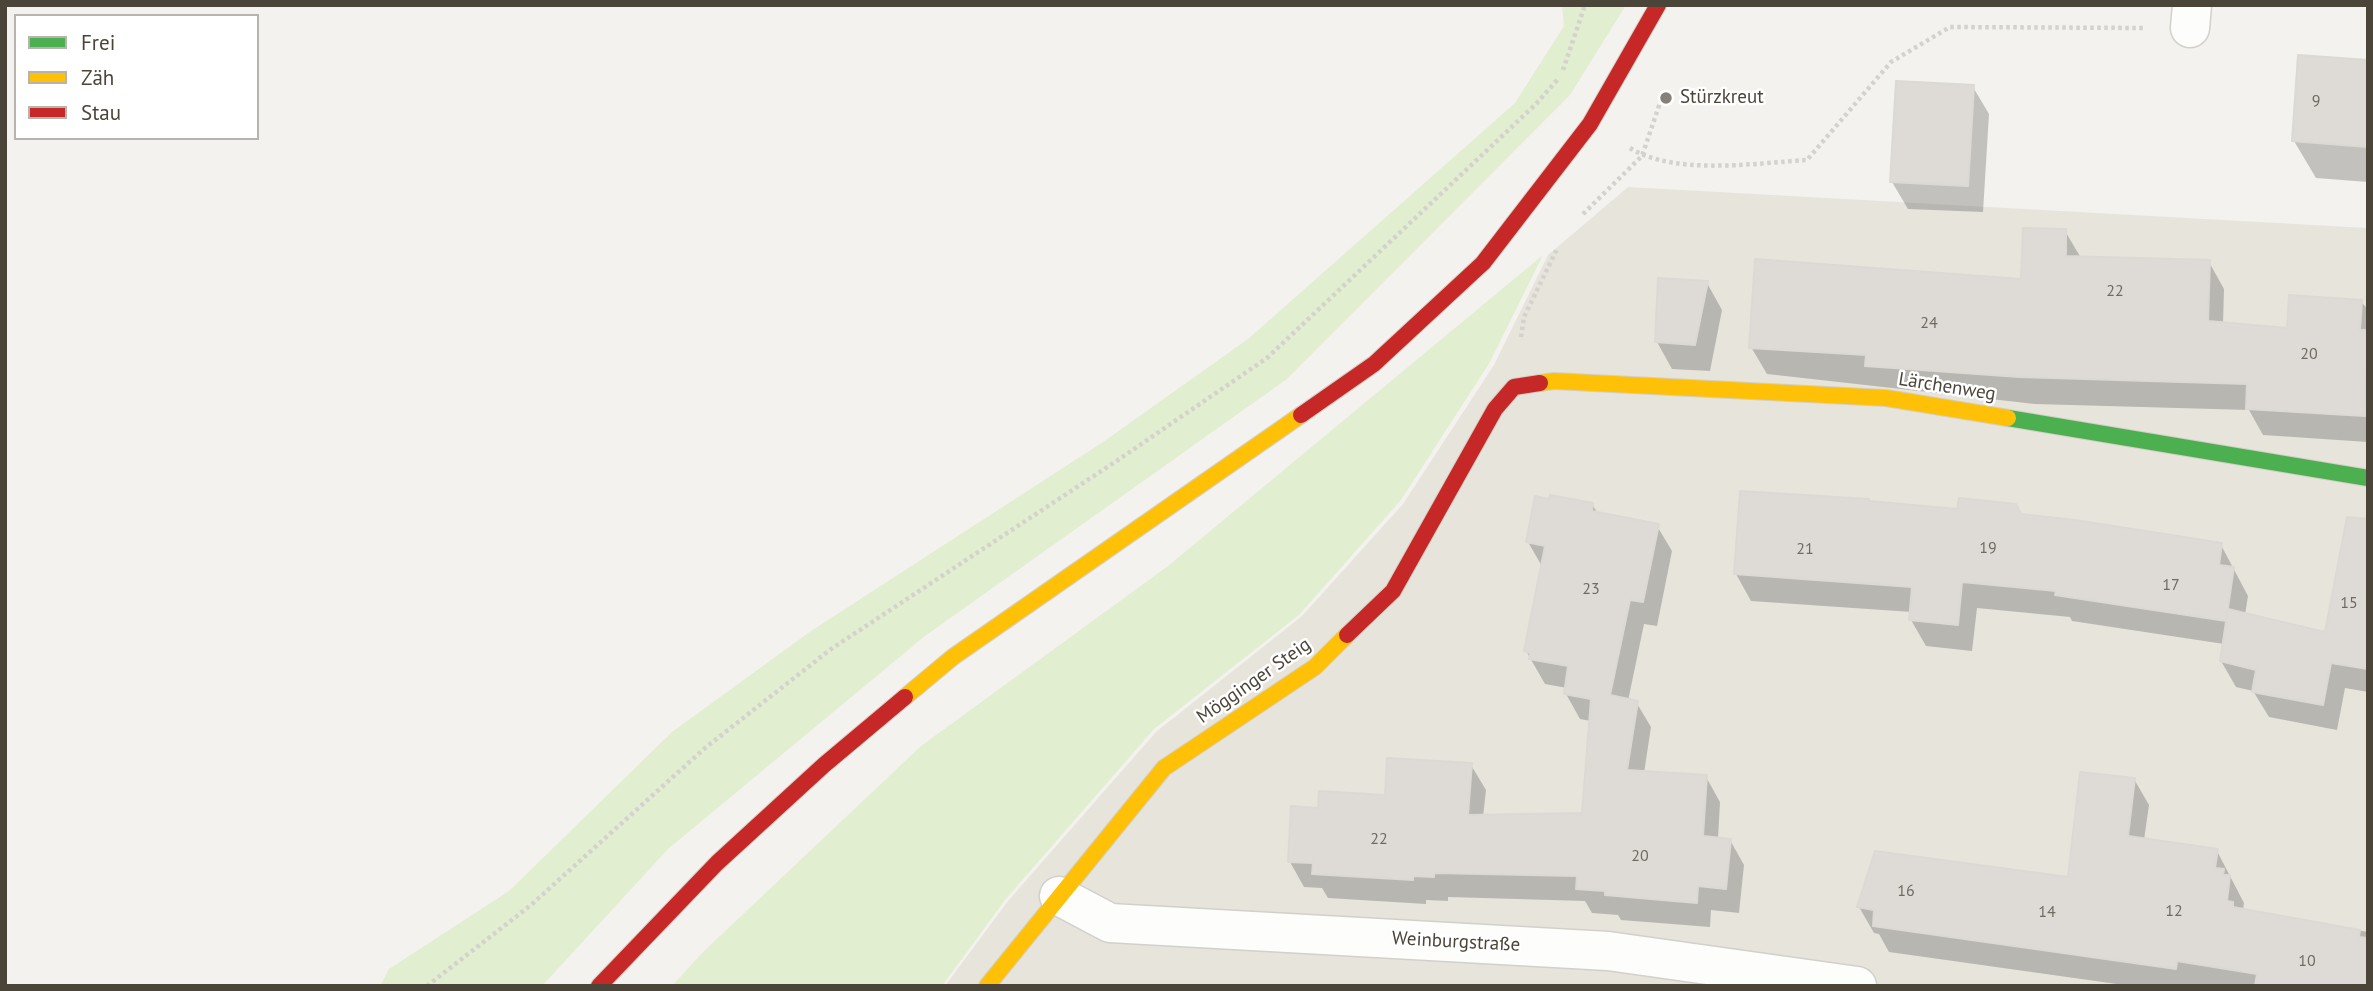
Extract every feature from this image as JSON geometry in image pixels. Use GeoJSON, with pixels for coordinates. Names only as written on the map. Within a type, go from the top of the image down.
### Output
{"type":"FeatureCollection","features":[{"type":"Feature","properties":{"kind":"street"},"geometry":{"type":"LineString","coordinates":[[599,986],[717,863],[824,765],[953,657],[1374,364],[1483,263],[1590,124],[1658,5]]}},
{"type":"Feature","properties":{"kind":"street","name":"Lärchenweg"},"geometry":{"type":"LineString","coordinates":[[1514,387],[1554,381],[1886,398],[2368,478]]}},
{"type":"Feature","properties":{"kind":"street","name":"Mögginger Steig"},"geometry":{"type":"LineString","coordinates":[[987,986],[1164,768],[1315,667],[1393,591],[1495,410],[1514,387]]}},
{"type":"Feature","properties":{"kind":"street","name":"Weinburgstraße"},"geometry":{"type":"LineString","coordinates":[[1059,896],[1110,923],[1608,951],[1857,986]]}},
{"type":"Feature","properties":{"kind":"path"},"geometry":{"type":"LineString","coordinates":[[427,986],[531,905],[705,748],[831,649],[1267,358],[1536,104],[1562,74],[1585,5]]}},
{"type":"Feature","properties":{"kind":"path"},"geometry":{"type":"LineString","coordinates":[[1590,124],[1642,156],[1700,166],[1807,160],[1891,62],[1950,27],[2191,17]]}},
{"type":"Feature","properties":{"kind":"path"},"geometry":{"type":"LineString","coordinates":[[1574,223],[1642,156],[1664,91]]}},
{"type":"Feature","properties":{"kind":"path"},"geometry":{"type":"LineString","coordinates":[[1514,387],[1524,317],[1559,245]]}},
{"type":"Feature","properties":{"kind":"shaded area"},"geometry":{"type":"Polygon","coordinates":[[[1628,187],[2368,228],[2368,986],[945,986],[1008,901],[1156,732],[1302,616],[1403,504],[1494,365],[1548,255],[1628,187]]]}},
{"type":"Feature","properties":{"kind":"green space"},"geometry":{"type":"Polygon","coordinates":[[[1562,5],[1626,5],[1570,95],[1287,379],[925,636],[668,849],[542,986],[380,986],[389,969],[509,891],[672,732],[811,631],[1103,442],[1248,339],[1515,103],[1564,26],[1562,5]]]}},
{"type":"Feature","properties":{"kind":"green space"},"geometry":{"type":"Polygon","coordinates":[[[1543,255],[1490,362],[1401,500],[1299,615],[1154,729],[1005,900],[942,986],[672,986],[702,953],[921,746],[1168,566],[1543,255]]]}},
{"type":"Feature","properties":{"kind":"building"},"geometry":{"type":"Polygon","coordinates":[[[2298,55],[2368,60],[2368,147],[2292,141],[2298,55]]]}},
{"type":"Feature","properties":{"kind":"building"},"geometry":{"type":"Polygon","coordinates":[[[1896,81],[1974,85],[1968,186],[1890,182],[1896,81]]]}},
{"type":"Feature","properties":{"kind":"building"},"geometry":{"type":"Polygon","coordinates":[[[2023,228],[2066,229],[2066,256],[2210,260],[2208,321],[2287,328],[2289,295],[2362,300],[2360,330],[2368,330],[2365,416],[2246,409],[2247,384],[2019,377],[1865,366],[1866,355],[1749,348],[1755,259],[2021,279],[2023,228]]]}},
{"type":"Feature","properties":{"kind":"building"},"geometry":{"type":"Polygon","coordinates":[[[1658,278],[1708,281],[1695,345],[1655,342],[1658,278]]]}},
{"type":"Feature","properties":{"kind":"building"},"geometry":{"type":"Polygon","coordinates":[[[1740,491],[1869,499],[1957,509],[1959,498],[2016,504],[2021,514],[2222,543],[2219,565],[2234,567],[2226,621],[2055,595],[2056,591],[1962,582],[1958,625],[1909,620],[1912,587],[1734,574],[1740,491]]]}},
{"type":"Feature","properties":{"kind":"building"},"geometry":{"type":"Polygon","coordinates":[[[1550,495],[1593,503],[1592,511],[1659,524],[1643,602],[1630,600],[1610,695],[1638,701],[1627,770],[1707,775],[1703,836],[1731,839],[1726,889],[1698,886],[1697,903],[1605,895],[1605,891],[1576,889],[1577,876],[1434,873],[1434,877],[1413,876],[1413,880],[1312,874],[1313,863],[1288,862],[1291,806],[1318,808],[1319,791],[1385,795],[1387,758],[1472,763],[1468,815],[1582,813],[1591,699],[1564,694],[1568,666],[1529,659],[1530,653],[1524,651],[1545,546],[1526,542],[1535,496],[1549,499],[1550,495]]]}},
{"type":"Feature","properties":{"kind":"building"},"geometry":{"type":"Polygon","coordinates":[[[2347,517],[2368,519],[2368,669],[2331,663],[2323,705],[2252,692],[2256,670],[2220,661],[2228,609],[2325,632],[2347,517]]]}},
{"type":"Feature","properties":{"kind":"building"},"geometry":{"type":"Polygon","coordinates":[[[2080,772],[2135,778],[2128,836],[2218,849],[2215,868],[2224,869],[2223,875],[2230,875],[2227,901],[2233,902],[2233,907],[2360,930],[2359,937],[2368,938],[2368,986],[2255,986],[2257,974],[2177,961],[2176,969],[1873,926],[1874,910],[1857,907],[1875,851],[2068,877],[2080,772]]]}},
{"type":"Feature","properties":{"kind":"traffic: fast"},"geometry":{"type":"LineString","coordinates":[[2008,418],[2368,478]]}},
{"type":"Feature","properties":{"kind":"traffic: slow"},"geometry":{"type":"LineString","coordinates":[[1540,383],[1554,381],[1886,398],[2008,418]]}},
{"type":"Feature","properties":{"kind":"traffic: slow"},"geometry":{"type":"LineString","coordinates":[[905,697],[953,657],[1301,415]]}},
{"type":"Feature","properties":{"kind":"traffic: slow"},"geometry":{"type":"LineString","coordinates":[[987,986],[1164,768],[1315,667],[1347,635]]}},
{"type":"Feature","properties":{"kind":"traffic: jam"},"geometry":{"type":"LineString","coordinates":[[1301,415],[1374,364],[1483,263],[1590,124],[1658,5]]}},
{"type":"Feature","properties":{"kind":"traffic: jam"},"geometry":{"type":"LineString","coordinates":[[1347,635],[1393,591],[1495,409],[1514,387],[1540,383]]}},
{"type":"Feature","properties":{"kind":"traffic: jam"},"geometry":{"type":"LineString","coordinates":[[599,986],[717,863],[824,765],[905,697]]}},
{"type":"Feature","properties":{"kind":"place","name":"Stürzkreut"},"geometry":{"type":"Point","coordinates":[1666,98]}}]}
